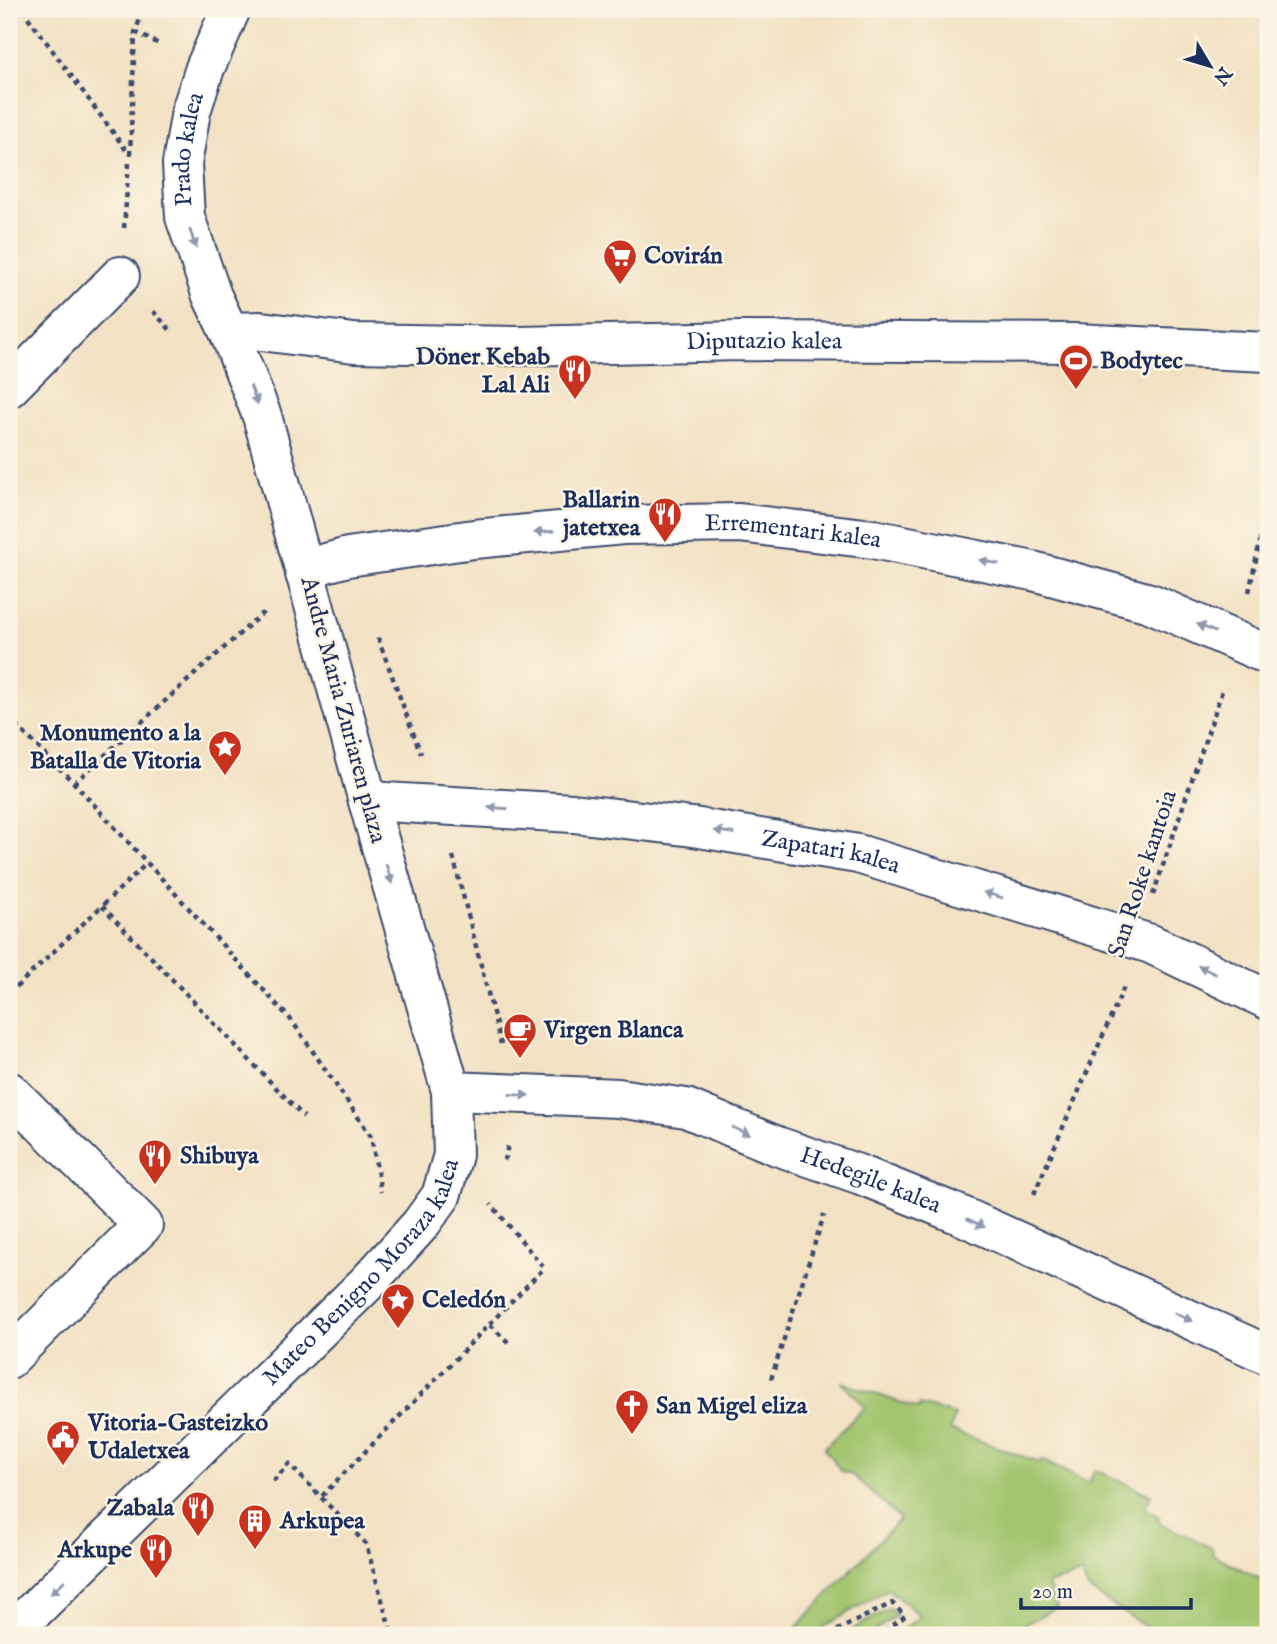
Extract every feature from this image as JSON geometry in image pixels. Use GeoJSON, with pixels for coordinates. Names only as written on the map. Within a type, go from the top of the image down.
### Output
{"type":"FeatureCollection","features":[{"type":"Feature","properties":{"kind":"street","name":"Prado kalea"},"geometry":{"type":"LineString","coordinates":[[231,9],[205,68],[191,111],[182,164],[185,216],[212,296],[245,331]]}},
{"type":"Feature","properties":{"kind":"street"},"geometry":{"type":"LineString","coordinates":[[9,388],[120,276]]}},
{"type":"Feature","properties":{"kind":"street","name":"Diputazio kalea"},"geometry":{"type":"LineString","coordinates":[[245,331],[355,343],[520,346],[880,341],[1074,343],[1268,352]]}},
{"type":"Feature","properties":{"kind":"street","name":"Andre Maria Zuriaren plaza"},"geometry":{"type":"LineString","coordinates":[[245,331],[262,416],[451,1091]]}},
{"type":"Feature","properties":{"kind":"street","name":"Errementari kalea"},"geometry":{"type":"LineString","coordinates":[[306,574],[322,564],[348,557],[474,539],[623,525],[739,523],[873,538],[1033,570],[1150,603],[1253,649]]}},
{"type":"Feature","properties":{"kind":"street","name":"Zapatari kalea"},"geometry":{"type":"LineString","coordinates":[[368,801],[573,813],[694,827],[858,854],[1139,940],[1268,1000]]}},
{"type":"Feature","properties":{"kind":"street"},"geometry":{"type":"LineString","coordinates":[[9,1091],[143,1225],[9,1359]]}},
{"type":"Feature","properties":{"kind":"street","name":"Hedegile kalea"},"geometry":{"type":"LineString","coordinates":[[451,1091],[618,1098],[686,1108],[777,1146],[960,1215],[1268,1355]]}},
{"type":"Feature","properties":{"kind":"street","name":"Mateo Benigno Moraza kalea"},"geometry":{"type":"LineString","coordinates":[[9,1635],[369,1281],[420,1225],[441,1196],[453,1155],[451,1091]]}},
{"type":"Feature","properties":{"kind":"path"},"geometry":{"type":"LineString","coordinates":[[120,276],[130,155],[135,32],[144,9]]}},
{"type":"Feature","properties":{"kind":"path"},"geometry":{"type":"LineString","coordinates":[[21,10],[130,155]]}},
{"type":"Feature","properties":{"kind":"path","name":"San Roke kantoia"},"geometry":{"type":"LineString","coordinates":[[1014,1241],[1128,979],[1139,940],[1253,649],[1268,504]]}},
{"type":"Feature","properties":{"kind":"path"},"geometry":{"type":"LineString","coordinates":[[74,783],[306,574]]}},
{"type":"Feature","properties":{"kind":"path"},"geometry":{"type":"LineString","coordinates":[[377,635],[440,804]]}},
{"type":"Feature","properties":{"kind":"path"},"geometry":{"type":"LineString","coordinates":[[9,718],[74,783],[292,1021],[371,1136],[382,1200]]}},
{"type":"Feature","properties":{"kind":"path"},"geometry":{"type":"LineString","coordinates":[[9,994],[147,863]]}},
{"type":"Feature","properties":{"kind":"path"},"geometry":{"type":"LineString","coordinates":[[102,906],[304,1117]]}},
{"type":"Feature","properties":{"kind":"path"},"geometry":{"type":"LineString","coordinates":[[771,1379],[839,1168]]}},
{"type":"Feature","properties":{"kind":"path"},"geometry":{"type":"LineString","coordinates":[[322,1496],[544,1268],[497,1211]]}},
{"type":"Feature","properties":{"kind":"path"},"geometry":{"type":"LineString","coordinates":[[490,1325],[509,1343]]}},
{"type":"Feature","properties":{"kind":"path"},"geometry":{"type":"LineString","coordinates":[[273,1481],[289,1464],[366,1544],[392,1635]]}},
{"type":"Feature","properties":{"kind":"path"},"geometry":{"type":"LineString","coordinates":[[828,1635],[892,1603],[905,1616],[881,1635]]}},
{"type":"Feature","properties":{"kind":"green space"},"geometry":{"type":"Polygon","coordinates":[[[841,1382],[919,1409],[920,1405],[955,1415],[950,1430],[1040,1463],[1041,1460],[1088,1483],[1095,1470],[1151,1495],[1145,1508],[1159,1517],[1158,1522],[1206,1545],[1213,1549],[1212,1554],[1268,1583],[1268,1635],[1158,1635],[1088,1589],[1081,1574],[1048,1584],[1057,1607],[1005,1635],[896,1635],[920,1616],[888,1589],[827,1625],[816,1635],[789,1635],[900,1519],[854,1476],[841,1471],[824,1448],[865,1407],[841,1382]]]}},
{"type":"Feature","properties":{"kind":"green space"},"geometry":{"type":"Polygon","coordinates":[[[890,1608],[896,1615],[870,1635],[843,1635],[890,1608]]]}},
{"type":"Feature","properties":{"kind":"place","name":"Covirán"},"geometry":{"type":"Point","coordinates":[620,286]}},
{"type":"Feature","properties":{"kind":"place","name":"Bodytec"},"geometry":{"type":"Point","coordinates":[1076,391]}},
{"type":"Feature","properties":{"kind":"place","name":"Döner Kebab Lal Ali"},"geometry":{"type":"Point","coordinates":[575,401]}},
{"type":"Feature","properties":{"kind":"place","name":"Ballarin jatetxea"},"geometry":{"type":"Point","coordinates":[665,544]}},
{"type":"Feature","properties":{"kind":"place","name":"Monumento a la Batalla de Vitoria"},"geometry":{"type":"Point","coordinates":[225,777]}},
{"type":"Feature","properties":{"kind":"place","name":"Virgen Blanca"},"geometry":{"type":"Point","coordinates":[520,1060]}},
{"type":"Feature","properties":{"kind":"place","name":"Shibuya"},"geometry":{"type":"Point","coordinates":[155,1186]}},
{"type":"Feature","properties":{"kind":"place","name":"Celedón"},"geometry":{"type":"Point","coordinates":[398,1330]}},
{"type":"Feature","properties":{"kind":"place","name":"San Migel eliza"},"geometry":{"type":"Point","coordinates":[632,1436]}},
{"type":"Feature","properties":{"kind":"place","name":"Vitoria-Gasteizko Udaletxea"},"geometry":{"type":"Point","coordinates":[63,1467]}},
{"type":"Feature","properties":{"kind":"place","name":"Zabala"},"geometry":{"type":"Point","coordinates":[198,1538]}},
{"type":"Feature","properties":{"kind":"place","name":"Arkupea"},"geometry":{"type":"Point","coordinates":[255,1551]}},
{"type":"Feature","properties":{"kind":"place","name":"Arkupe"},"geometry":{"type":"Point","coordinates":[156,1580]}}]}
